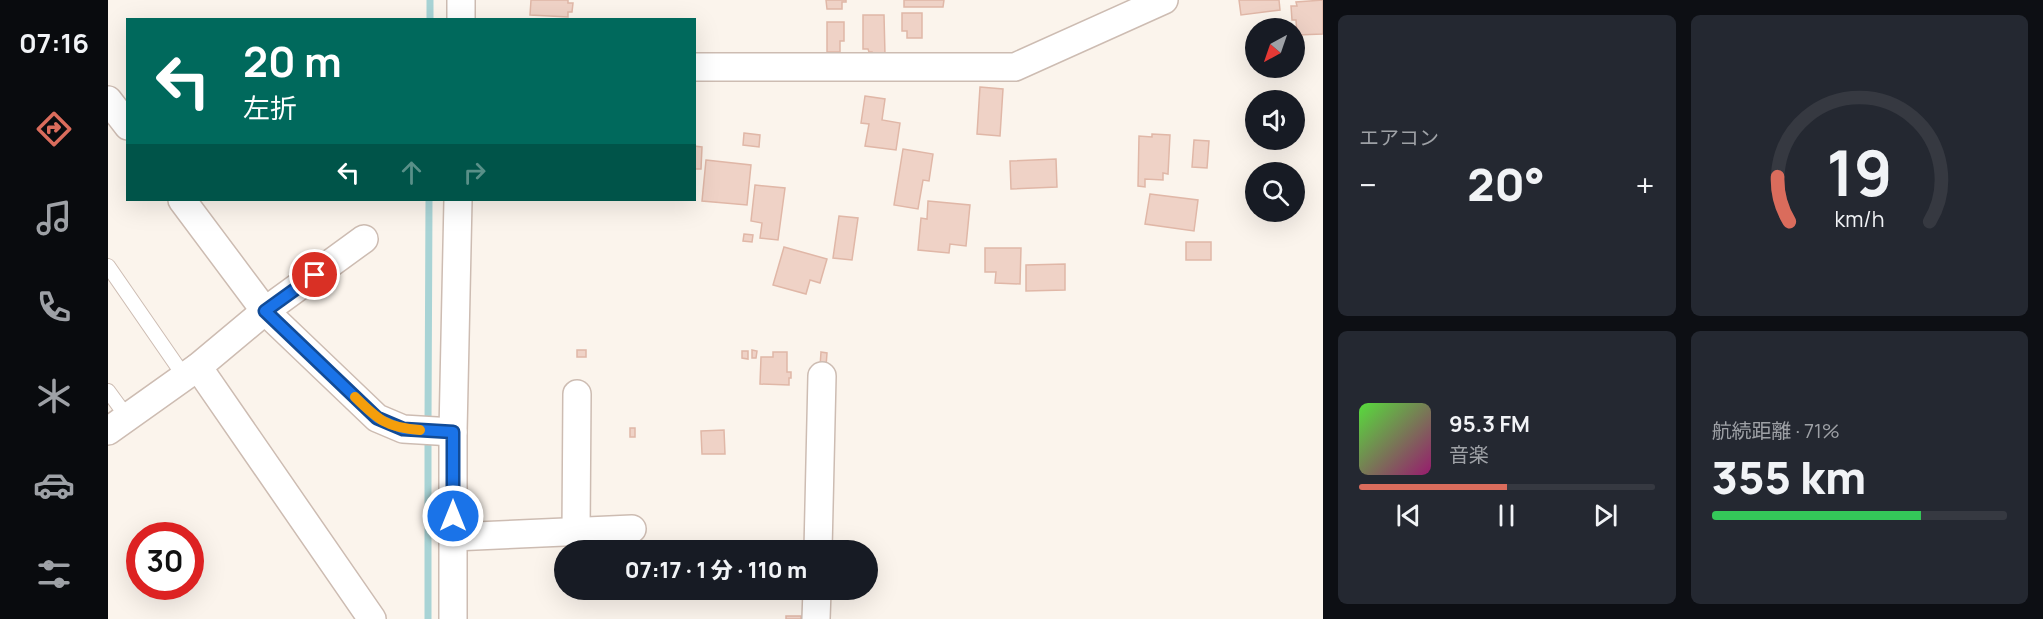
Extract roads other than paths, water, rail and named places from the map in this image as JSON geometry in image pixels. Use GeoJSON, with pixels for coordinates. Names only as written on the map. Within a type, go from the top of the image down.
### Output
{"type":"FeatureCollection","features":[{"type":"Feature","properties":{"kind":"street"},"geometry":{"type":"LineString","coordinates":[[461,0],[461,18]]}},
{"type":"Feature","properties":{"kind":"street"},"geometry":{"type":"LineString","coordinates":[[696,67],[1015,67],[1164,0]]}},
{"type":"Feature","properties":{"kind":"street"},"geometry":{"type":"LineString","coordinates":[[108,100],[126,123]]}},
{"type":"Feature","properties":{"kind":"street"},"geometry":{"type":"LineString","coordinates":[[183,201],[265,311],[377,418],[403,429],[453,432]]}},
{"type":"Feature","properties":{"kind":"street"},"geometry":{"type":"LineString","coordinates":[[453,619],[453,432],[458,201]]}},
{"type":"Feature","properties":{"kind":"street"},"geometry":{"type":"LineString","coordinates":[[117,424],[191,371],[265,311],[364,238]]}},
{"type":"Feature","properties":{"kind":"street"},"geometry":{"type":"LineString","coordinates":[[191,371],[372,619]]}},
{"type":"Feature","properties":{"kind":"street"},"geometry":{"type":"LineString","coordinates":[[818,540],[822,376]]}},
{"type":"Feature","properties":{"kind":"street"},"geometry":{"type":"LineString","coordinates":[[576,532],[577,394]]}},
{"type":"Feature","properties":{"kind":"street"},"geometry":{"type":"LineString","coordinates":[[453,537],[632,529]]}},
{"type":"Feature","properties":{"kind":"street"},"geometry":{"type":"LineString","coordinates":[[816,619],[817,600]]}},
{"type":"Feature","properties":{"kind":"lane"},"geometry":{"type":"LineString","coordinates":[[108,266],[191,371]]}},
{"type":"Feature","properties":{"kind":"lane"},"geometry":{"type":"LineString","coordinates":[[108,391],[117,424]]}},
{"type":"Feature","properties":{"kind":"waterway"},"geometry":{"type":"LineString","coordinates":[[430,0],[430,18]]}},
{"type":"Feature","properties":{"kind":"waterway"},"geometry":{"type":"LineString","coordinates":[[428,424],[429,201]]}},
{"type":"Feature","properties":{"kind":"waterway"},"geometry":{"type":"LineString","coordinates":[[428,436],[428,619]]}}]}
